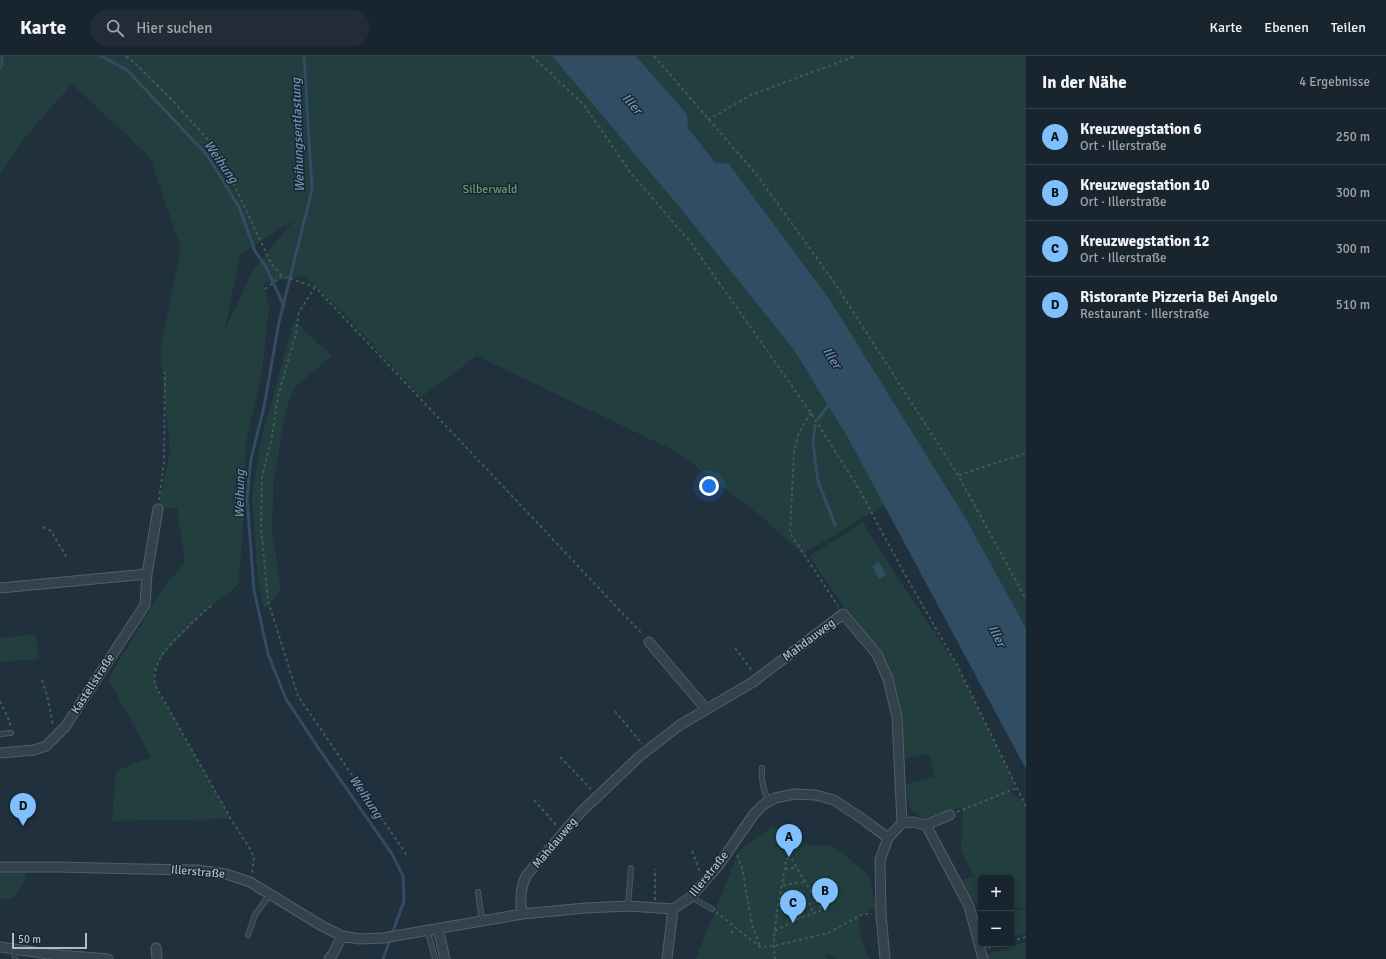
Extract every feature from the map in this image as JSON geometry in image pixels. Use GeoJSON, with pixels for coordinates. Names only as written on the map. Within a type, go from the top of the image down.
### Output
{"type":"FeatureCollection","features":[{"type":"Feature","properties":{"kind":"street","name":"Kastellstraße"},"geometry":{"type":"LineString","coordinates":[[0,753],[34,750],[46,746],[55,738],[65,727],[145,605],[147,574],[158,509]]}},
{"type":"Feature","properties":{"kind":"street"},"geometry":{"type":"LineString","coordinates":[[0,588],[147,574]]}},
{"type":"Feature","properties":{"kind":"street","name":"Mahdauweg"},"geometry":{"type":"LineString","coordinates":[[522,914],[520,897],[521,886],[526,876],[581,812],[598,796],[648,750],[680,725],[758,678],[843,614],[877,654],[888,679],[897,717],[902,823]]}},
{"type":"Feature","properties":{"kind":"street"},"geometry":{"type":"LineString","coordinates":[[649,642],[706,709]]}},
{"type":"Feature","properties":{"kind":"street","name":"Illerstraße"},"geometry":{"type":"LineString","coordinates":[[0,867],[197,870],[226,874],[250,882],[322,926],[342,936],[360,939],[383,938],[427,929],[522,914],[628,906],[673,909],[691,897],[718,866],[754,814],[775,798],[794,794],[816,795],[834,800],[888,838]]}},
{"type":"Feature","properties":{"kind":"street"},"geometry":{"type":"LineString","coordinates":[[885,959],[881,914],[880,860],[888,838],[902,823],[913,822],[926,825],[950,815]]}},
{"type":"Feature","properties":{"kind":"street"},"geometry":{"type":"LineString","coordinates":[[926,825],[969,906],[982,955]]}},
{"type":"Feature","properties":{"kind":"street"},"geometry":{"type":"LineString","coordinates":[[667,959],[673,909]]}},
{"type":"Feature","properties":{"kind":"street"},"geometry":{"type":"LineString","coordinates":[[438,928],[445,959]]}},
{"type":"Feature","properties":{"kind":"street"},"geometry":{"type":"LineString","coordinates":[[329,959],[342,936]]}},
{"type":"Feature","properties":{"kind":"street"},"geometry":{"type":"LineString","coordinates":[[0,947],[14,954],[108,959]]}},
{"type":"Feature","properties":{"kind":"street"},"geometry":{"type":"LineString","coordinates":[[156,948],[157,959]]}},
{"type":"Feature","properties":{"kind":"lane"},"geometry":{"type":"LineString","coordinates":[[0,734],[11,733]]}},
{"type":"Feature","properties":{"kind":"lane"},"geometry":{"type":"LineString","coordinates":[[762,768],[761,780],[763,790],[769,802]]}},
{"type":"Feature","properties":{"kind":"lane"},"geometry":{"type":"LineString","coordinates":[[628,906],[631,868]]}},
{"type":"Feature","properties":{"kind":"lane"},"geometry":{"type":"LineString","coordinates":[[478,892],[482,920]]}},
{"type":"Feature","properties":{"kind":"lane"},"geometry":{"type":"LineString","coordinates":[[248,935],[255,915],[270,894]]}},
{"type":"Feature","properties":{"kind":"lane"},"geometry":{"type":"LineString","coordinates":[[691,897],[712,909]]}},
{"type":"Feature","properties":{"kind":"lane"},"geometry":{"type":"LineString","coordinates":[[427,929],[435,959]]}},
{"type":"Feature","properties":{"kind":"path"},"geometry":{"type":"LineString","coordinates":[[126,56],[172,100],[218,151],[270,263],[282,276],[315,287],[649,642]]}},
{"type":"Feature","properties":{"kind":"path"},"geometry":{"type":"LineString","coordinates":[[532,56],[584,105],[630,172],[691,243],[811,413],[859,489],[904,574],[957,665],[1026,806]]}},
{"type":"Feature","properties":{"kind":"path"},"geometry":{"type":"LineString","coordinates":[[654,56],[756,174],[834,282],[958,475],[1026,599]]}},
{"type":"Feature","properties":{"kind":"path"},"geometry":{"type":"LineString","coordinates":[[708,120],[751,95],[856,56]]}},
{"type":"Feature","properties":{"kind":"path"},"geometry":{"type":"LineString","coordinates":[[265,289],[282,276]]}},
{"type":"Feature","properties":{"kind":"path"},"geometry":{"type":"LineString","coordinates":[[315,287],[299,312],[296,333],[278,396],[272,437],[262,477],[261,527],[268,601],[298,696],[408,857]]}},
{"type":"Feature","properties":{"kind":"path"},"geometry":{"type":"LineString","coordinates":[[158,509],[164,462],[165,372]]}},
{"type":"Feature","properties":{"kind":"path"},"geometry":{"type":"LineString","coordinates":[[811,413],[799,432],[794,450],[790,533],[843,614]]}},
{"type":"Feature","properties":{"kind":"path"},"geometry":{"type":"LineString","coordinates":[[958,475],[1026,453]]}},
{"type":"Feature","properties":{"kind":"path"},"geometry":{"type":"LineString","coordinates":[[43,527],[51,531],[67,558]]}},
{"type":"Feature","properties":{"kind":"path"},"geometry":{"type":"LineString","coordinates":[[211,606],[166,648],[158,661],[154,678],[158,691],[254,858],[250,882]]}},
{"type":"Feature","properties":{"kind":"path"},"geometry":{"type":"LineString","coordinates":[[735,648],[758,678]]}},
{"type":"Feature","properties":{"kind":"path"},"geometry":{"type":"LineString","coordinates":[[42,680],[53,719],[55,738]]}},
{"type":"Feature","properties":{"kind":"path"},"geometry":{"type":"LineString","coordinates":[[614,711],[648,750]]}},
{"type":"Feature","properties":{"kind":"path"},"geometry":{"type":"LineString","coordinates":[[560,757],[598,796]]}},
{"type":"Feature","properties":{"kind":"path"},"geometry":{"type":"LineString","coordinates":[[950,815],[1017,788]]}},
{"type":"Feature","properties":{"kind":"path"},"geometry":{"type":"LineString","coordinates":[[534,800],[564,832]]}},
{"type":"Feature","properties":{"kind":"path"},"geometry":{"type":"LineString","coordinates":[[732,845],[742,867],[752,926],[760,946]]}},
{"type":"Feature","properties":{"kind":"path"},"geometry":{"type":"LineString","coordinates":[[692,851],[704,882]]}},
{"type":"Feature","properties":{"kind":"path"},"geometry":{"type":"LineString","coordinates":[[775,931],[813,912],[822,910],[791,858],[786,859],[774,935],[775,959]]}},
{"type":"Feature","properties":{"kind":"path"},"geometry":{"type":"LineString","coordinates":[[785,869],[797,868]]}},
{"type":"Feature","properties":{"kind":"path"},"geometry":{"type":"LineString","coordinates":[[655,869],[655,907]]}},
{"type":"Feature","properties":{"kind":"path"},"geometry":{"type":"LineString","coordinates":[[783,885],[806,882]]}},
{"type":"Feature","properties":{"kind":"path"},"geometry":{"type":"LineString","coordinates":[[800,918],[797,907],[803,903],[810,904],[813,912]]}},
{"type":"Feature","properties":{"kind":"path"},"geometry":{"type":"LineString","coordinates":[[712,909],[760,946],[774,946],[828,933],[863,914],[881,914]]}},
{"type":"Feature","properties":{"kind":"path"},"geometry":{"type":"LineString","coordinates":[[731,933],[735,927]]}},
{"type":"Feature","properties":{"kind":"path"},"geometry":{"type":"LineString","coordinates":[[1014,940],[1026,937]]}},
{"type":"Feature","properties":{"kind":"path"},"geometry":{"type":"LineString","coordinates":[[982,955],[997,947]]}},
{"type":"Feature","properties":{"kind":"green space","name":"Silberwald"},"geometry":{"type":"Polygon","coordinates":[[[0,56],[552,56],[681,209],[794,350],[849,440],[884,505],[803,554],[758,514],[677,452],[477,356],[421,397],[344,314],[305,276],[264,283],[269,308],[262,373],[246,443],[242,543],[238,585],[202,614],[158,661],[154,678],[158,691],[231,819],[112,821],[116,771],[151,757],[108,679],[165,585],[185,563],[177,508],[158,509],[170,451],[160,350],[181,249],[150,157],[72,84],[23,140],[0,175],[0,56]],[[294,220],[240,255],[224,332],[253,270],[294,220]]]}},
{"type":"Feature","properties":{"kind":"green space"},"geometry":{"type":"Polygon","coordinates":[[[636,56],[1026,56],[1026,628],[965,517],[828,297],[729,164],[715,162],[688,128],[687,114],[636,56]]]}},
{"type":"Feature","properties":{"kind":"green space"},"geometry":{"type":"Polygon","coordinates":[[[294,320],[332,356],[295,387],[286,410],[274,478],[272,528],[281,590],[264,609],[257,572],[252,498],[260,443],[294,320]]]}},
{"type":"Feature","properties":{"kind":"green space"},"geometry":{"type":"Polygon","coordinates":[[[863,522],[897,577],[957,666],[1014,782],[1008,792],[1023,801],[1026,806],[1026,907],[1014,908],[1014,875],[978,875],[978,903],[971,899],[962,880],[974,876],[961,850],[963,807],[925,820],[910,809],[906,787],[910,783],[935,777],[929,754],[903,759],[899,703],[895,686],[886,663],[880,653],[839,601],[809,556],[863,522]]]}},
{"type":"Feature","properties":{"kind":"green space"},"geometry":{"type":"Polygon","coordinates":[[[36,634],[39,659],[0,662],[0,638],[36,634]]]}},
{"type":"Feature","properties":{"kind":"green space"},"geometry":{"type":"Polygon","coordinates":[[[773,826],[786,836],[811,845],[832,846],[848,857],[869,876],[876,908],[859,916],[860,936],[869,959],[835,959],[835,957],[826,954],[826,959],[695,959],[739,851],[773,826]]]}},
{"type":"Feature","properties":{"kind":"green space"},"geometry":{"type":"Polygon","coordinates":[[[7,870],[24,871],[26,879],[13,898],[0,900],[0,872],[7,870]]]}},
{"type":"Feature","properties":{"kind":"green space"},"geometry":{"type":"Polygon","coordinates":[[[1026,909],[1026,933],[1014,936],[1014,911],[1026,909]]]}},
{"type":"Feature","properties":{"kind":"green space"},"geometry":{"type":"Polygon","coordinates":[[[1026,942],[1026,959],[989,959],[987,954],[1014,947],[1014,946],[1026,942]]]}},
{"type":"Feature","properties":{"kind":"water","name":"Iller"},"geometry":{"type":"Polygon","coordinates":[[[552,56],[636,56],[687,114],[688,128],[715,162],[729,164],[828,297],[965,517],[1026,628],[1026,769],[849,440],[794,350],[681,209],[552,56]]]}},
{"type":"Feature","properties":{"kind":"water"},"geometry":{"type":"Polygon","coordinates":[[[879,562],[886,575],[879,579],[872,566],[879,562]]]}},
{"type":"Feature","properties":{"kind":"waterway"},"geometry":{"type":"LineString","coordinates":[[0,68],[2,65],[2,56]]}},
{"type":"Feature","properties":{"kind":"waterway","name":"Weihung"},"geometry":{"type":"LineString","coordinates":[[101,56],[127,70],[207,155],[239,207],[255,251],[266,267],[284,306]]}},
{"type":"Feature","properties":{"kind":"waterway","name":"Weihung"},"geometry":{"type":"LineString","coordinates":[[304,56],[312,190],[279,322],[264,407],[251,459],[247,498],[254,590],[268,654],[286,699],[392,854],[403,876],[404,901],[383,959]]}},
{"type":"Feature","properties":{"kind":"waterway"},"geometry":{"type":"LineString","coordinates":[[818,419],[828,406]]}},
{"type":"Feature","properties":{"kind":"waterway"},"geometry":{"type":"LineString","coordinates":[[815,425],[813,443],[818,481],[835,525]]}},
{"type":"Feature","properties":{"kind":"place","name":"Ristorante Pizzeria Bei Angelo"},"geometry":{"type":"Point","coordinates":[23,826]}},
{"type":"Feature","properties":{"kind":"place","name":"Kreuzwegstation 6"},"geometry":{"type":"Point","coordinates":[789,857]}},
{"type":"Feature","properties":{"kind":"place","name":"Kreuzwegstation 10"},"geometry":{"type":"Point","coordinates":[825,911]}},
{"type":"Feature","properties":{"kind":"place","name":"Kreuzwegstation 12"},"geometry":{"type":"Point","coordinates":[793,923]}},
{"type":"Feature","properties":{"kind":"water label","name":"Weihungsentlastung"},"geometry":{"type":"Point","coordinates":[298,135]}}]}
